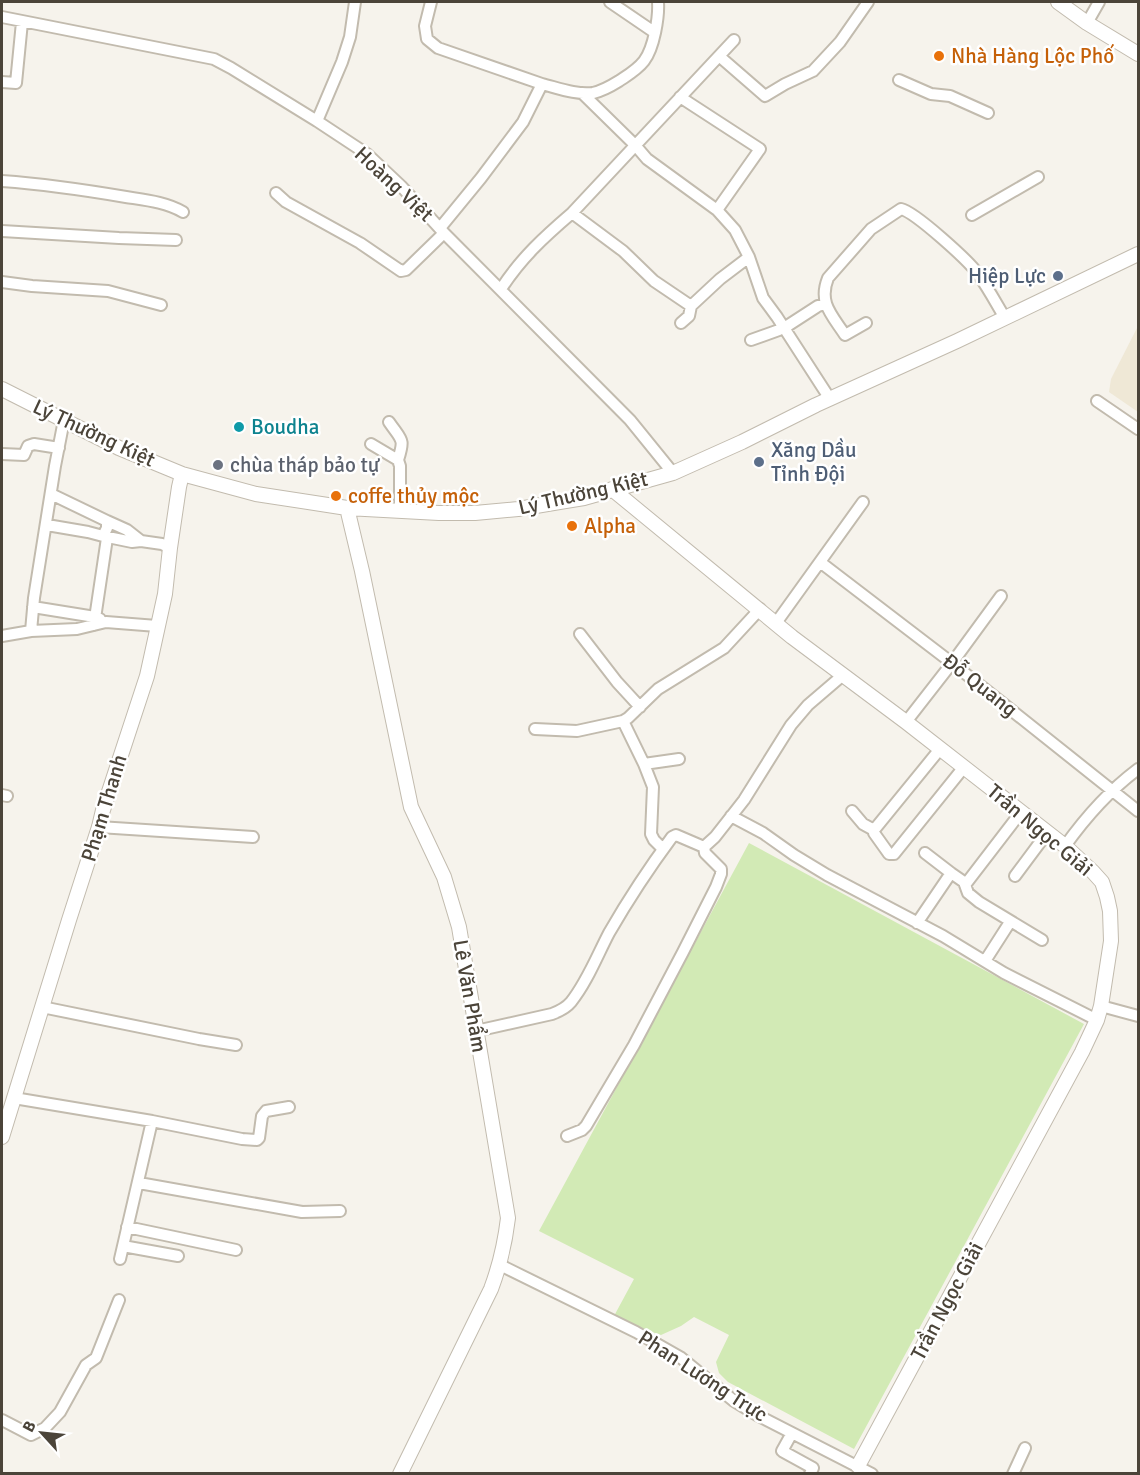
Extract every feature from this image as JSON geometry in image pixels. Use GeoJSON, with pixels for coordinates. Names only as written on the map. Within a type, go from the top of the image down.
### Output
{"type":"FeatureCollection","features":[{"type":"Feature","properties":{"kind":"street"},"geometry":{"type":"LineString","coordinates":[[317,121],[348,45],[356,2]]}},
{"type":"Feature","properties":{"kind":"street"},"geometry":{"type":"LineString","coordinates":[[431,2],[425,26],[427,39],[438,48],[542,84],[582,93],[600,91],[632,73],[646,59],[654,32],[658,2]]}},
{"type":"Feature","properties":{"kind":"street"},"geometry":{"type":"LineString","coordinates":[[610,2],[654,32]]}},
{"type":"Feature","properties":{"kind":"street"},"geometry":{"type":"LineString","coordinates":[[719,56],[765,96],[813,71],[840,42],[868,2]]}},
{"type":"Feature","properties":{"kind":"street"},"geometry":{"type":"LineString","coordinates":[[1058,2],[1087,23],[1138,54]]}},
{"type":"Feature","properties":{"kind":"street"},"geometry":{"type":"LineString","coordinates":[[1087,23],[1099,2]]}},
{"type":"Feature","properties":{"kind":"street","name":"Hoàng Việt"},"geometry":{"type":"LineString","coordinates":[[2,17],[214,60],[231,68],[368,154],[630,420],[673,473]]}},
{"type":"Feature","properties":{"kind":"street"},"geometry":{"type":"LineString","coordinates":[[2,82],[16,83],[22,22]]}},
{"type":"Feature","properties":{"kind":"street"},"geometry":{"type":"LineString","coordinates":[[501,289],[515,268],[572,213],[734,40]]}},
{"type":"Feature","properties":{"kind":"street"},"geometry":{"type":"LineString","coordinates":[[899,80],[932,94],[950,96],[988,113]]}},
{"type":"Feature","properties":{"kind":"street"},"geometry":{"type":"LineString","coordinates":[[276,193],[286,202],[360,243],[401,271],[406,270],[442,230],[523,122],[542,84]]}},
{"type":"Feature","properties":{"kind":"street"},"geometry":{"type":"LineString","coordinates":[[582,93],[647,159],[717,210],[735,230],[749,257],[763,298],[830,399]]}},
{"type":"Feature","properties":{"kind":"street"},"geometry":{"type":"LineString","coordinates":[[680,97],[759,149],[717,210]]}},
{"type":"Feature","properties":{"kind":"street"},"geometry":{"type":"LineString","coordinates":[[972,215],[1038,177]]}},
{"type":"Feature","properties":{"kind":"street"},"geometry":{"type":"LineString","coordinates":[[2,182],[132,198],[176,208],[183,212]]}},
{"type":"Feature","properties":{"kind":"street"},"geometry":{"type":"LineString","coordinates":[[866,323],[845,335],[825,304],[825,287],[828,278],[871,229],[901,209],[910,213],[977,272],[1005,318]]}},
{"type":"Feature","properties":{"kind":"street"},"geometry":{"type":"LineString","coordinates":[[572,213],[623,251],[654,281],[691,306]]}},
{"type":"Feature","properties":{"kind":"street"},"geometry":{"type":"LineString","coordinates":[[2,231],[176,240]]}},
{"type":"Feature","properties":{"kind":"street","name":"Lý Thường Kiệt"},"geometry":{"type":"LineString","coordinates":[[2,389],[119,448],[182,474],[255,494],[347,508],[466,513],[518,509],[584,498],[673,473],[1138,254]]}},
{"type":"Feature","properties":{"kind":"street"},"geometry":{"type":"LineString","coordinates":[[681,323],[689,316],[691,306],[726,272],[749,257]]}},
{"type":"Feature","properties":{"kind":"street"},"geometry":{"type":"LineString","coordinates":[[2,282],[108,291],[161,305]]}},
{"type":"Feature","properties":{"kind":"street"},"geometry":{"type":"LineString","coordinates":[[751,340],[779,330],[825,304]]}},
{"type":"Feature","properties":{"kind":"street"},"geometry":{"type":"LineString","coordinates":[[1097,401],[1138,429]]}},
{"type":"Feature","properties":{"kind":"street"},"geometry":{"type":"LineString","coordinates":[[31,631],[64,420]]}},
{"type":"Feature","properties":{"kind":"street"},"geometry":{"type":"LineString","coordinates":[[389,422],[403,445],[398,460],[400,511]]}},
{"type":"Feature","properties":{"kind":"street"},"geometry":{"type":"LineString","coordinates":[[2,453],[24,455],[28,446],[34,444],[59,448]]}},
{"type":"Feature","properties":{"kind":"street"},"geometry":{"type":"LineString","coordinates":[[371,444],[398,460]]}},
{"type":"Feature","properties":{"kind":"street","name":"Phạm Thanh"},"geometry":{"type":"LineString","coordinates":[[2,1137],[147,676],[165,594],[182,474]]}},
{"type":"Feature","properties":{"kind":"street","name":"Trần Ngọc Giải"},"geometry":{"type":"LineString","coordinates":[[612,489],[792,637],[906,722],[1065,846],[1102,882],[1107,897],[1110,941],[1099,1013],[1082,1052],[858,1466]]}},
{"type":"Feature","properties":{"kind":"street"},"geometry":{"type":"LineString","coordinates":[[51,494],[127,530],[141,541]]}},
{"type":"Feature","properties":{"kind":"street"},"geometry":{"type":"LineString","coordinates":[[776,622],[863,502]]}},
{"type":"Feature","properties":{"kind":"street","name":"Lê Văn Phẩm"},"geometry":{"type":"LineString","coordinates":[[347,508],[411,807],[444,877],[459,927],[508,1218],[500,1265],[484,1304],[400,1473]]}},
{"type":"Feature","properties":{"kind":"street"},"geometry":{"type":"LineString","coordinates":[[94,621],[107,521]]}},
{"type":"Feature","properties":{"kind":"street"},"geometry":{"type":"LineString","coordinates":[[46,525],[132,542],[162,544],[170,548]]}},
{"type":"Feature","properties":{"kind":"street","name":"Đỗ Quang"},"geometry":{"type":"LineString","coordinates":[[820,562],[952,663],[1138,811]]}},
{"type":"Feature","properties":{"kind":"street"},"geometry":{"type":"LineString","coordinates":[[906,722],[1001,596]]}},
{"type":"Feature","properties":{"kind":"street"},"geometry":{"type":"LineString","coordinates":[[33,607],[94,621],[157,626]]}},
{"type":"Feature","properties":{"kind":"street"},"geometry":{"type":"LineString","coordinates":[[535,729],[577,731],[623,721],[666,684],[724,648],[760,609]]}},
{"type":"Feature","properties":{"kind":"street"},"geometry":{"type":"LineString","coordinates":[[2,636],[31,631],[77,628],[94,621]]}},
{"type":"Feature","properties":{"kind":"street"},"geometry":{"type":"LineString","coordinates":[[580,634],[617,682],[640,707]]}},
{"type":"Feature","properties":{"kind":"street"},"geometry":{"type":"LineString","coordinates":[[704,848],[716,837],[744,800],[791,726],[808,705],[843,675]]}},
{"type":"Feature","properties":{"kind":"street"},"geometry":{"type":"LineString","coordinates":[[623,721],[653,787],[651,834],[663,849]]}},
{"type":"Feature","properties":{"kind":"street"},"geometry":{"type":"LineString","coordinates":[[874,830],[940,749]]}},
{"type":"Feature","properties":{"kind":"street"},"geometry":{"type":"LineString","coordinates":[[644,764],[679,759]]}},
{"type":"Feature","properties":{"kind":"street"},"geometry":{"type":"LineString","coordinates":[[852,811],[863,824],[874,830],[889,854],[894,854],[964,767]]}},
{"type":"Feature","properties":{"kind":"street"},"geometry":{"type":"LineString","coordinates":[[1065,846],[1113,790],[1138,769]]}},
{"type":"Feature","properties":{"kind":"street"},"geometry":{"type":"LineString","coordinates":[[965,885],[1021,812]]}},
{"type":"Feature","properties":{"kind":"street"},"geometry":{"type":"LineString","coordinates":[[731,816],[763,833],[827,875],[985,961],[1004,974],[1099,1013],[1138,1016]]}},
{"type":"Feature","properties":{"kind":"street"},"geometry":{"type":"LineString","coordinates":[[99,827],[253,837]]}},
{"type":"Feature","properties":{"kind":"street"},"geometry":{"type":"LineString","coordinates":[[1015,876],[1047,832]]}},
{"type":"Feature","properties":{"kind":"street"},"geometry":{"type":"LineString","coordinates":[[476,1031],[552,1014],[570,1004],[640,881],[674,835],[704,848]]}},
{"type":"Feature","properties":{"kind":"street"},"geometry":{"type":"LineString","coordinates":[[567,1136],[582,1130],[592,1117],[640,1035],[716,886],[721,868],[705,853],[704,848]]}},
{"type":"Feature","properties":{"kind":"street"},"geometry":{"type":"LineString","coordinates":[[925,853],[963,882],[973,898],[1042,940]]}},
{"type":"Feature","properties":{"kind":"street"},"geometry":{"type":"LineString","coordinates":[[917,923],[951,873]]}},
{"type":"Feature","properties":{"kind":"street"},"geometry":{"type":"LineString","coordinates":[[985,961],[1010,922]]}},
{"type":"Feature","properties":{"kind":"street"},"geometry":{"type":"LineString","coordinates":[[42,1007],[236,1045]]}},
{"type":"Feature","properties":{"kind":"street"},"geometry":{"type":"LineString","coordinates":[[14,1098],[256,1140],[259,1138],[264,1113],[289,1107]]}},
{"type":"Feature","properties":{"kind":"street"},"geometry":{"type":"LineString","coordinates":[[120,1258],[152,1121]]}},
{"type":"Feature","properties":{"kind":"street"},"geometry":{"type":"LineString","coordinates":[[139,1183],[302,1212],[340,1211]]}},
{"type":"Feature","properties":{"kind":"street"},"geometry":{"type":"LineString","coordinates":[[128,1227],[236,1250]]}},
{"type":"Feature","properties":{"kind":"street"},"geometry":{"type":"LineString","coordinates":[[123,1246],[178,1256]]}},
{"type":"Feature","properties":{"kind":"street","name":"Phan Lương Trực"},"geometry":{"type":"LineString","coordinates":[[500,1265],[657,1344],[680,1357],[734,1401],[872,1473]]}},
{"type":"Feature","properties":{"kind":"street"},"geometry":{"type":"LineString","coordinates":[[2,1420],[31,1435],[45,1428],[60,1412],[86,1365],[96,1358],[119,1300]]}},
{"type":"Feature","properties":{"kind":"street"},"geometry":{"type":"LineString","coordinates":[[792,1432],[782,1452],[813,1468],[810,1473]]}},
{"type":"Feature","properties":{"kind":"street"},"geometry":{"type":"LineString","coordinates":[[1013,1473],[1025,1448]]}},
{"type":"Feature","properties":{"kind":"shaded area"},"geometry":{"type":"Polygon","coordinates":[[[1138,326],[1138,412],[1109,392],[1111,379],[1138,326]]]}},
{"type":"Feature","properties":{"kind":"green space"},"geometry":{"type":"Polygon","coordinates":[[[749,843],[1084,1024],[854,1449],[728,1382],[719,1373],[716,1362],[729,1335],[694,1317],[661,1335],[614,1316],[634,1279],[539,1231],[749,843]]]}},
{"type":"Feature","properties":{"kind":"place","name":"Nhà Hàng Lộc Phố"},"geometry":{"type":"Point","coordinates":[939,56]}},
{"type":"Feature","properties":{"kind":"place","name":"Hiệp Lực"},"geometry":{"type":"Point","coordinates":[1058,276]}},
{"type":"Feature","properties":{"kind":"place","name":"Boudha"},"geometry":{"type":"Point","coordinates":[239,427]}},
{"type":"Feature","properties":{"kind":"place","name":"Xăng Dầu Tỉnh Đội"},"geometry":{"type":"Point","coordinates":[759,462]}},
{"type":"Feature","properties":{"kind":"place","name":"chùa tháp bảo tự"},"geometry":{"type":"Point","coordinates":[218,465]}},
{"type":"Feature","properties":{"kind":"place","name":"coffe thủy mộc"},"geometry":{"type":"Point","coordinates":[336,496]}},
{"type":"Feature","properties":{"kind":"place","name":"Alpha"},"geometry":{"type":"Point","coordinates":[572,526]}}]}
